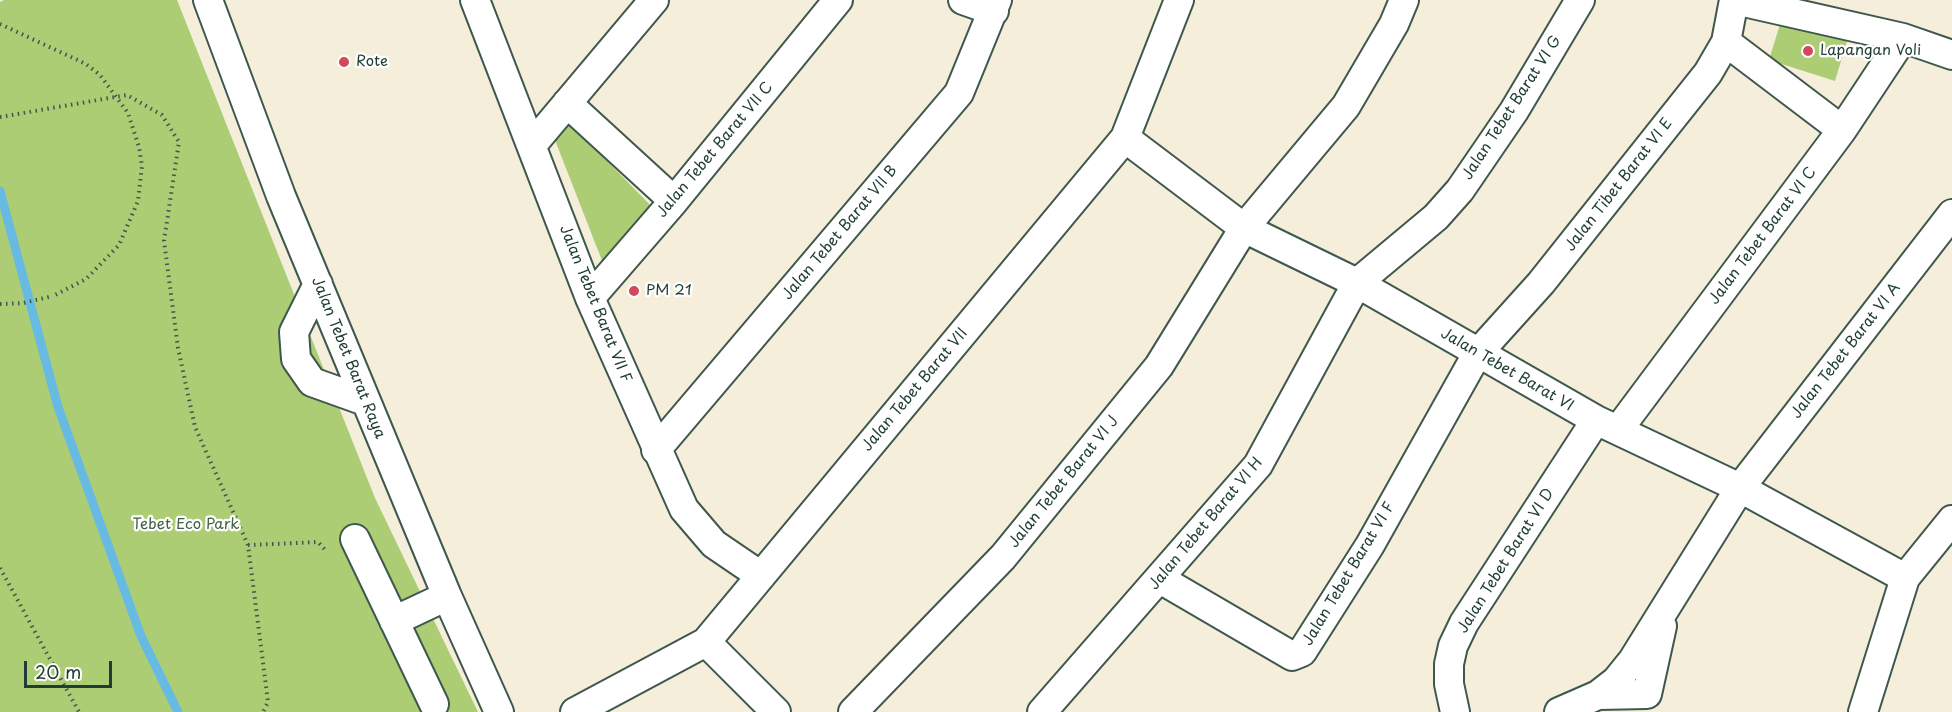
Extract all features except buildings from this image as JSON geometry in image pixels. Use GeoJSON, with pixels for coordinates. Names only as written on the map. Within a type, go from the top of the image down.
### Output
{"type":"FeatureCollection","features":[{"type":"Feature","properties":{"kind":"street","name":"Jalan Tebet Barat Raya"},"geometry":{"type":"LineString","coordinates":[[208,0],[281,196],[365,401],[447,596],[500,712]]}},
{"type":"Feature","properties":{"kind":"street","name":"Jalan Tebet Barat VII F"},"geometry":{"type":"LineString","coordinates":[[475,0],[590,298],[684,509],[714,544],[761,576]]}},
{"type":"Feature","properties":{"kind":"street"},"geometry":{"type":"LineString","coordinates":[[532,145],[654,0]]}},
{"type":"Feature","properties":{"kind":"street","name":"Jalan Tebet Barat VII C"},"geometry":{"type":"LineString","coordinates":[[590,298],[674,201],[838,0]]}},
{"type":"Feature","properties":{"kind":"street"},"geometry":{"type":"LineString","coordinates":[[963,0],[995,6]]}},
{"type":"Feature","properties":{"kind":"street","name":"Jalan Tebet Barat VII"},"geometry":{"type":"LineString","coordinates":[[575,712],[706,642],[1125,138],[1179,0]]}},
{"type":"Feature","properties":{"kind":"street","name":"Jalan Tebet Barat VI J"},"geometry":{"type":"LineString","coordinates":[[853,712],[1003,557],[1160,366],[1244,228],[1346,106],[1394,24],[1404,0]]}},
{"type":"Feature","properties":{"kind":"street","name":"Jalan Tebet Barat VI G"},"geometry":{"type":"LineString","coordinates":[[1357,283],[1436,217],[1460,190],[1514,111],[1580,0]]}},
{"type":"Feature","properties":{"kind":"street"},"geometry":{"type":"LineString","coordinates":[[1735,0],[1903,38],[1952,55]]}},
{"type":"Feature","properties":{"kind":"street","name":"Jalan Tibet Barat VI E"},"geometry":{"type":"LineString","coordinates":[[1478,354],[1549,274],[1708,73],[1726,42],[1735,0]]}},
{"type":"Feature","properties":{"kind":"street","name":"Jalan Tebet Barat VII B"},"geometry":{"type":"LineString","coordinates":[[656,450],[959,93],[995,6]]}},
{"type":"Feature","properties":{"kind":"street","name":"Jalan Tebet Barat VI C"},"geometry":{"type":"LineString","coordinates":[[1607,425],[1842,130],[1903,38]]}},
{"type":"Feature","properties":{"kind":"street"},"geometry":{"type":"LineString","coordinates":[[1726,42],[1842,130]]}},
{"type":"Feature","properties":{"kind":"street"},"geometry":{"type":"LineString","coordinates":[[567,103],[674,201]]}},
{"type":"Feature","properties":{"kind":"street","name":"Jalan Tebet Barat VI"},"geometry":{"type":"LineString","coordinates":[[1125,138],[1244,228],[1357,283],[1478,354],[1607,425],[1740,488],[1905,578]]}},
{"type":"Feature","properties":{"kind":"street","name":"Jalan Tebet Barat VI A"},"geometry":{"type":"LineString","coordinates":[[1559,712],[1598,695],[1647,694],[1667,605],[1740,488],[1952,214]]}},
{"type":"Feature","properties":{"kind":"street","name":"Jalan Tebet Barat VI H"},"geometry":{"type":"LineString","coordinates":[[1042,712],[1258,465],[1357,283]]}},
{"type":"Feature","properties":{"kind":"street"},"geometry":{"type":"LineString","coordinates":[[318,284],[294,332],[296,359],[312,381],[365,401]]}},
{"type":"Feature","properties":{"kind":"street","name":"Jalan Tebet Barat VI F"},"geometry":{"type":"LineString","coordinates":[[1160,579],[1292,656],[1298,656],[1370,544],[1478,354]]}},
{"type":"Feature","properties":{"kind":"street","name":"Jalan Tebet Barat VI D"},"geometry":{"type":"LineString","coordinates":[[1455,712],[1449,684],[1449,664],[1453,646],[1464,623],[1607,425]]}},
{"type":"Feature","properties":{"kind":"street"},"geometry":{"type":"LineString","coordinates":[[1863,712],[1905,578],[1952,520]]}},
{"type":"Feature","properties":{"kind":"street"},"geometry":{"type":"LineString","coordinates":[[355,539],[434,704]]}},
{"type":"Feature","properties":{"kind":"street"},"geometry":{"type":"LineString","coordinates":[[394,621],[447,596]]}},
{"type":"Feature","properties":{"kind":"street"},"geometry":{"type":"LineString","coordinates":[[706,642],[776,712]]}},
{"type":"Feature","properties":{"kind":"path"},"geometry":{"type":"LineString","coordinates":[[0,24],[86,64],[100,75],[120,98],[132,121],[142,166],[134,215],[119,245],[106,260],[86,279],[68,290],[36,301],[0,304]]}},
{"type":"Feature","properties":{"kind":"path"},"geometry":{"type":"LineString","coordinates":[[0,117],[127,95],[162,115],[179,142],[164,241],[177,348],[195,427],[248,545],[268,702],[266,711]]}},
{"type":"Feature","properties":{"kind":"path"},"geometry":{"type":"LineString","coordinates":[[248,545],[318,542],[333,563]]}},
{"type":"Feature","properties":{"kind":"path"},"geometry":{"type":"LineString","coordinates":[[0,568],[79,712]]}},
{"type":"Feature","properties":{"kind":"green space","name":"Tebet Eco Park"},"geometry":{"type":"Polygon","coordinates":[[[4,0],[177,0],[375,498],[478,712],[0,712],[0,2],[4,0]]]}},
{"type":"Feature","properties":{"kind":"green space","name":"Lapangan Voli"},"geometry":{"type":"Polygon","coordinates":[[[1781,21],[1847,41],[1835,81],[1769,60],[1781,21]]]}},
{"type":"Feature","properties":{"kind":"green space"},"geometry":{"type":"Polygon","coordinates":[[[563,116],[657,212],[608,276],[553,135],[563,116]]]}},
{"type":"Feature","properties":{"kind":"waterway"},"geometry":{"type":"LineString","coordinates":[[0,191],[58,407],[141,636],[178,712]]}},
{"type":"Feature","properties":{"kind":"place","name":"Lapangan Voli"},"geometry":{"type":"Point","coordinates":[1808,51]}},
{"type":"Feature","properties":{"kind":"place","name":"Rote"},"geometry":{"type":"Point","coordinates":[344,62]}},
{"type":"Feature","properties":{"kind":"place","name":"PM 21"},"geometry":{"type":"Point","coordinates":[634,291]}}]}
